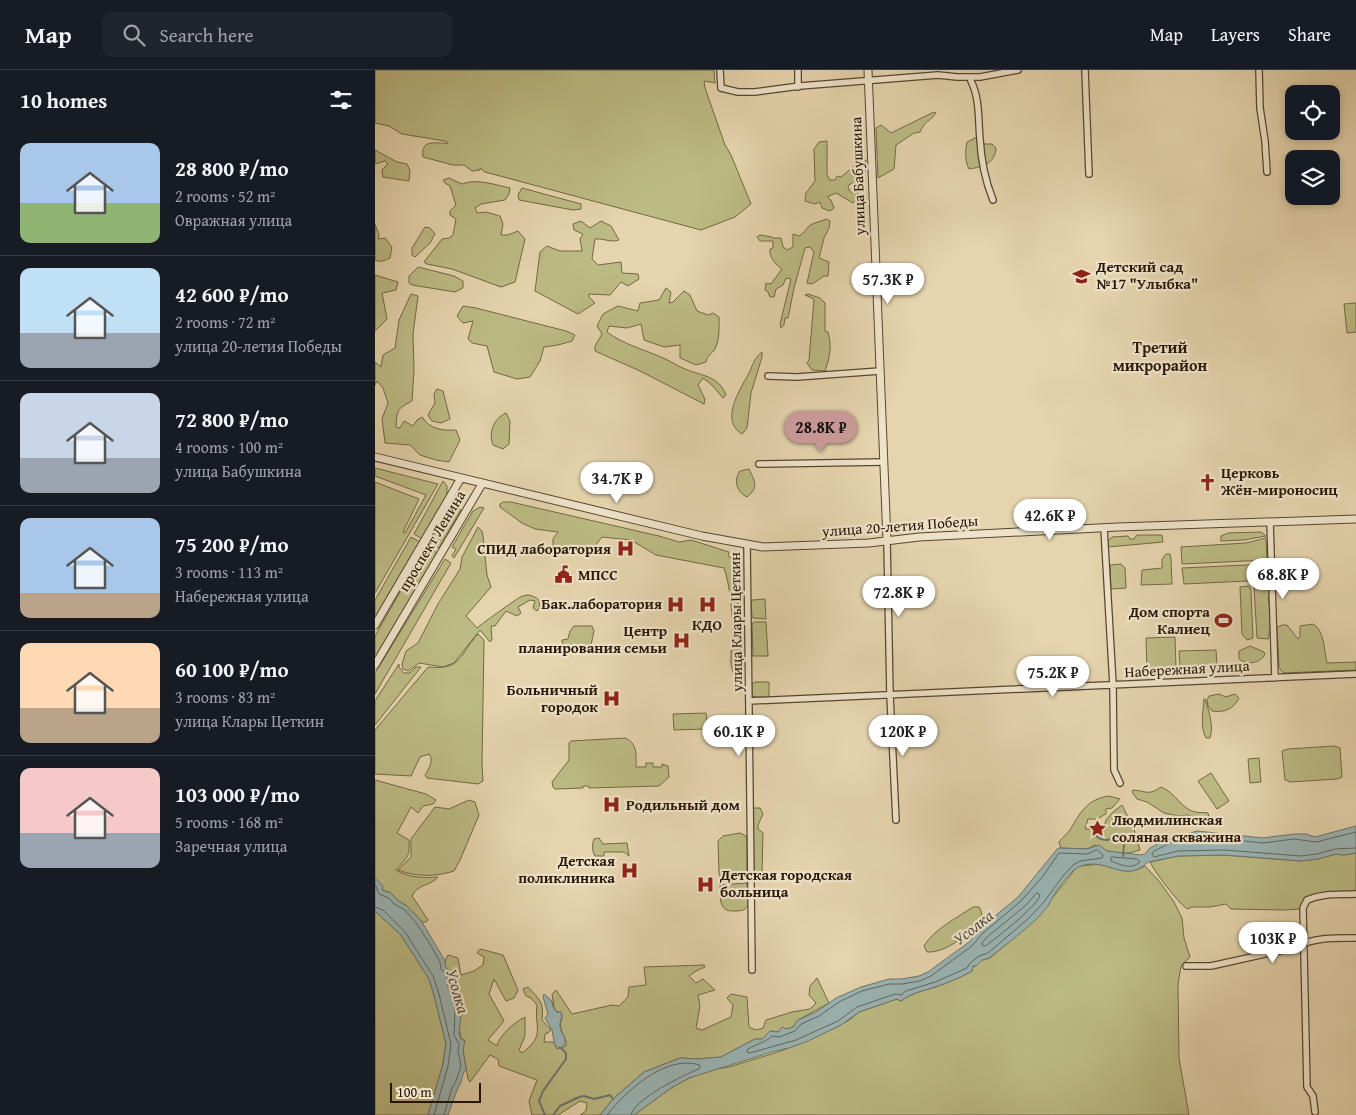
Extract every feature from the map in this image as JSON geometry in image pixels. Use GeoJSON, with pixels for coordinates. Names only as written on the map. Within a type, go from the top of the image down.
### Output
{"type":"FeatureCollection","features":[{"type":"Feature","properties":{"kind":"street"},"geometry":{"type":"LineString","coordinates":[[720,70],[721,88],[738,92],[868,82],[938,73],[957,77],[980,77],[1018,70]]}},
{"type":"Feature","properties":{"kind":"street"},"geometry":{"type":"LineString","coordinates":[[798,70],[798,87]]}},
{"type":"Feature","properties":{"kind":"street","name":"улица Бабушкина"},"geometry":{"type":"LineString","coordinates":[[868,70],[887,542],[895,820]]}},
{"type":"Feature","properties":{"kind":"street"},"geometry":{"type":"LineString","coordinates":[[1085,70],[1089,174]]}},
{"type":"Feature","properties":{"kind":"street"},"geometry":{"type":"LineString","coordinates":[[1259,70],[1260,108],[1267,172]]}},
{"type":"Feature","properties":{"kind":"street"},"geometry":{"type":"LineString","coordinates":[[971,81],[978,99],[980,141],[985,180],[993,200]]}},
{"type":"Feature","properties":{"kind":"street"},"geometry":{"type":"LineString","coordinates":[[768,376],[797,377],[880,371]]}},
{"type":"Feature","properties":{"kind":"street","name":"улица 20-летия Победы"},"geometry":{"type":"LineString","coordinates":[[375,457],[696,534],[770,547],[887,542],[919,537],[1104,528],[1356,519]]}},
{"type":"Feature","properties":{"kind":"street"},"geometry":{"type":"LineString","coordinates":[[759,464],[884,462]]}},
{"type":"Feature","properties":{"kind":"street","name":"проспект Ленина"},"geometry":{"type":"LineString","coordinates":[[375,625],[461,478]]}},
{"type":"Feature","properties":{"kind":"street","name":"проспект Ленина"},"geometry":{"type":"LineString","coordinates":[[375,664],[482,484]]}},
{"type":"Feature","properties":{"kind":"street"},"geometry":{"type":"LineString","coordinates":[[1270,522],[1275,678]]}},
{"type":"Feature","properties":{"kind":"street"},"geometry":{"type":"LineString","coordinates":[[1104,528],[1113,685],[1114,770],[1120,783]]}},
{"type":"Feature","properties":{"kind":"street","name":"улица Клары Цеткин"},"geometry":{"type":"LineString","coordinates":[[747,544],[752,970]]}},
{"type":"Feature","properties":{"kind":"street","name":"Набережная улица"},"geometry":{"type":"LineString","coordinates":[[749,702],[1356,674]]}},
{"type":"Feature","properties":{"kind":"street"},"geometry":{"type":"LineString","coordinates":[[1315,1112],[1313,1096],[1307,1087],[1303,908],[1307,900],[1314,897],[1334,894],[1356,894]]}},
{"type":"Feature","properties":{"kind":"street"},"geometry":{"type":"LineString","coordinates":[[1186,966],[1211,966],[1297,947],[1304,943],[1356,938]]}},
{"type":"Feature","properties":{"kind":"shaded area"},"geometry":{"type":"Polygon","coordinates":[[[375,70],[714,70],[715,83],[704,81],[705,88],[725,145],[751,204],[735,217],[701,230],[485,172],[480,168],[480,170],[472,171],[464,165],[453,165],[423,157],[424,147],[427,144],[448,143],[402,134],[389,126],[375,123],[375,70]]]}},
{"type":"Feature","properties":{"kind":"shaded area"},"geometry":{"type":"Polygon","coordinates":[[[934,112],[936,113],[920,132],[914,133],[896,145],[894,169],[878,178],[876,128],[881,125],[891,133],[934,112]]]}},
{"type":"Feature","properties":{"kind":"shaded area"},"geometry":{"type":"Polygon","coordinates":[[[977,137],[983,144],[992,144],[996,148],[995,153],[987,164],[969,169],[966,156],[967,142],[977,137]]]}},
{"type":"Feature","properties":{"kind":"shaded area"},"geometry":{"type":"Polygon","coordinates":[[[827,141],[827,175],[830,180],[835,180],[837,176],[841,177],[861,160],[866,160],[865,172],[859,173],[859,182],[848,186],[853,194],[855,194],[854,190],[858,189],[856,200],[853,203],[836,193],[827,197],[831,200],[834,208],[830,211],[822,208],[820,202],[815,204],[805,201],[806,193],[815,181],[814,149],[819,142],[827,141]]]}},
{"type":"Feature","properties":{"kind":"shaded area"},"geometry":{"type":"Polygon","coordinates":[[[375,150],[397,162],[407,164],[410,171],[409,181],[383,177],[382,170],[388,164],[385,161],[375,164],[375,150]]]}},
{"type":"Feature","properties":{"kind":"shaded area"},"geometry":{"type":"Polygon","coordinates":[[[449,178],[462,184],[480,182],[510,188],[505,200],[481,204],[475,208],[477,213],[486,212],[500,216],[503,224],[501,235],[508,235],[518,231],[525,239],[515,282],[501,287],[452,269],[424,262],[442,239],[453,235],[456,219],[450,215],[450,211],[456,205],[450,186],[443,180],[449,178]]]}},
{"type":"Feature","properties":{"kind":"shaded area"},"geometry":{"type":"Polygon","coordinates":[[[522,188],[581,204],[581,209],[573,210],[519,200],[518,195],[522,188]]]}},
{"type":"Feature","properties":{"kind":"shaded area"},"geometry":{"type":"Polygon","coordinates":[[[826,219],[830,221],[829,228],[824,238],[819,258],[829,262],[828,276],[824,276],[812,284],[807,283],[814,252],[810,247],[805,248],[788,318],[785,318],[784,325],[781,328],[780,324],[791,279],[786,278],[783,285],[776,289],[774,297],[770,297],[765,290],[766,283],[771,284],[782,269],[770,255],[773,241],[760,241],[757,237],[760,235],[781,238],[783,247],[787,250],[793,247],[793,234],[799,236],[809,226],[826,219]]]}},
{"type":"Feature","properties":{"kind":"shaded area"},"geometry":{"type":"Polygon","coordinates":[[[581,221],[590,228],[601,221],[611,226],[619,240],[595,239],[592,259],[598,265],[621,262],[622,273],[638,274],[639,279],[628,286],[621,282],[610,295],[589,294],[589,297],[595,303],[578,314],[535,291],[540,252],[547,246],[560,251],[582,251],[580,239],[583,234],[574,230],[573,224],[581,221]]]}},
{"type":"Feature","properties":{"kind":"shaded area"},"geometry":{"type":"Polygon","coordinates":[[[375,224],[379,235],[378,239],[385,238],[392,247],[390,258],[383,261],[375,260],[375,224]]]}},
{"type":"Feature","properties":{"kind":"shaded area"},"geometry":{"type":"Polygon","coordinates":[[[425,227],[430,228],[435,234],[430,243],[415,257],[412,255],[412,248],[425,227]]]}},
{"type":"Feature","properties":{"kind":"shaded area"},"geometry":{"type":"Polygon","coordinates":[[[418,267],[454,276],[463,281],[463,288],[455,292],[412,285],[409,283],[409,276],[418,267]]]}},
{"type":"Feature","properties":{"kind":"shaded area"},"geometry":{"type":"Polygon","coordinates":[[[375,275],[398,282],[396,290],[382,293],[387,319],[375,331],[375,275]]]}},
{"type":"Feature","properties":{"kind":"shaded area"},"geometry":{"type":"Polygon","coordinates":[[[666,288],[671,292],[669,303],[673,302],[684,291],[690,295],[697,311],[708,315],[713,313],[719,317],[717,345],[706,362],[696,365],[680,358],[680,345],[664,347],[644,340],[641,324],[627,328],[609,326],[607,332],[626,343],[714,380],[726,395],[723,398],[703,378],[698,385],[705,399],[704,404],[640,371],[595,351],[595,346],[602,334],[597,326],[603,314],[618,306],[638,311],[640,303],[659,300],[666,288]]]}},
{"type":"Feature","properties":{"kind":"shaded area"},"geometry":{"type":"Polygon","coordinates":[[[411,294],[418,296],[413,334],[414,370],[412,401],[403,406],[399,411],[396,427],[400,428],[404,421],[413,426],[422,417],[432,427],[456,430],[460,440],[449,462],[420,455],[410,445],[385,443],[382,419],[388,403],[383,388],[377,381],[375,385],[375,362],[381,367],[383,355],[395,348],[399,320],[411,294]]]}},
{"type":"Feature","properties":{"kind":"shaded area"},"geometry":{"type":"Polygon","coordinates":[[[808,294],[820,298],[825,303],[825,331],[828,332],[830,347],[825,371],[812,370],[807,363],[809,360],[814,299],[805,295],[808,294]]]}},
{"type":"Feature","properties":{"kind":"shaded area"},"geometry":{"type":"Polygon","coordinates":[[[1356,303],[1356,332],[1347,333],[1344,304],[1356,303]]]}},
{"type":"Feature","properties":{"kind":"shaded area"},"geometry":{"type":"Polygon","coordinates":[[[463,306],[566,331],[575,335],[572,341],[544,347],[540,361],[530,377],[517,379],[494,372],[487,346],[472,343],[468,339],[473,321],[463,323],[457,316],[463,306]]]}},
{"type":"Feature","properties":{"kind":"shaded area"},"geometry":{"type":"Polygon","coordinates":[[[762,352],[751,393],[747,428],[742,434],[732,422],[733,406],[755,360],[762,352]]]}},
{"type":"Feature","properties":{"kind":"shaded area"},"geometry":{"type":"Polygon","coordinates":[[[437,389],[443,391],[450,419],[441,423],[432,421],[428,415],[435,403],[434,394],[437,389]]]}},
{"type":"Feature","properties":{"kind":"shaded area"},"geometry":{"type":"Polygon","coordinates":[[[506,413],[510,421],[509,444],[503,449],[493,445],[491,436],[495,422],[506,413]]]}},
{"type":"Feature","properties":{"kind":"shaded area"},"geometry":{"type":"Polygon","coordinates":[[[375,468],[438,484],[375,593],[375,482],[419,499],[403,532],[405,533],[426,495],[375,476],[375,468]]]}},
{"type":"Feature","properties":{"kind":"shaded area"},"geometry":{"type":"Polygon","coordinates":[[[749,469],[755,484],[747,497],[737,486],[737,479],[740,471],[749,469]]]}},
{"type":"Feature","properties":{"kind":"shaded area"},"geometry":{"type":"Polygon","coordinates":[[[443,481],[447,486],[447,496],[422,539],[414,534],[443,481]]]}},
{"type":"Feature","properties":{"kind":"shaded area"},"geometry":{"type":"Polygon","coordinates":[[[511,502],[679,542],[691,540],[729,552],[728,556],[738,562],[740,676],[735,676],[731,666],[732,615],[724,568],[656,555],[631,540],[602,537],[590,550],[559,550],[553,547],[553,539],[558,532],[535,529],[522,523],[500,507],[500,504],[511,502]]]}},
{"type":"Feature","properties":{"kind":"shaded area"},"geometry":{"type":"Polygon","coordinates":[[[451,504],[461,510],[439,548],[429,542],[451,504]]]}},
{"type":"Feature","properties":{"kind":"shaded area"},"geometry":{"type":"Polygon","coordinates":[[[480,507],[484,508],[454,558],[452,556],[456,549],[452,547],[473,511],[480,507]]]}},
{"type":"Feature","properties":{"kind":"shaded area"},"geometry":{"type":"Polygon","coordinates":[[[478,527],[482,531],[487,575],[491,587],[466,616],[477,628],[526,595],[539,600],[540,607],[537,611],[533,608],[535,601],[530,600],[518,607],[521,613],[517,616],[506,611],[495,626],[491,626],[492,640],[490,642],[480,630],[454,663],[443,667],[419,663],[409,671],[403,669],[402,664],[406,651],[418,643],[438,604],[460,569],[462,557],[478,527]]]}},
{"type":"Feature","properties":{"kind":"shaded area"},"geometry":{"type":"Polygon","coordinates":[[[1261,532],[1266,536],[1244,540],[1221,541],[1221,536],[1228,533],[1261,532]]]}},
{"type":"Feature","properties":{"kind":"shaded area"},"geometry":{"type":"Polygon","coordinates":[[[1137,535],[1162,535],[1163,542],[1108,547],[1108,541],[1112,537],[1128,536],[1130,539],[1134,539],[1137,535]]]}},
{"type":"Feature","properties":{"kind":"shaded area"},"geometry":{"type":"Polygon","coordinates":[[[411,537],[420,542],[375,619],[375,600],[411,537]]]}},
{"type":"Feature","properties":{"kind":"shaded area"},"geometry":{"type":"Polygon","coordinates":[[[1266,538],[1267,560],[1182,564],[1181,547],[1246,543],[1266,538]]]}},
{"type":"Feature","properties":{"kind":"shaded area"},"geometry":{"type":"Polygon","coordinates":[[[426,546],[437,553],[375,657],[375,636],[426,546]]]}},
{"type":"Feature","properties":{"kind":"shaded area"},"geometry":{"type":"Polygon","coordinates":[[[1166,554],[1170,554],[1171,559],[1172,584],[1141,585],[1142,570],[1162,568],[1162,559],[1166,554]]]}},
{"type":"Feature","properties":{"kind":"shaded area"},"geometry":{"type":"Polygon","coordinates":[[[445,559],[451,563],[375,694],[375,673],[445,559]]]}},
{"type":"Feature","properties":{"kind":"shaded area"},"geometry":{"type":"Polygon","coordinates":[[[1121,564],[1125,568],[1126,588],[1111,589],[1110,565],[1121,564]]]}},
{"type":"Feature","properties":{"kind":"shaded area"},"geometry":{"type":"Polygon","coordinates":[[[1268,564],[1268,580],[1184,584],[1182,568],[1268,564]]]}},
{"type":"Feature","properties":{"kind":"shaded area"},"geometry":{"type":"Polygon","coordinates":[[[1268,583],[1271,587],[1268,599],[1270,612],[1269,636],[1268,639],[1257,638],[1254,587],[1268,583]]]}},
{"type":"Feature","properties":{"kind":"shaded area"},"geometry":{"type":"Polygon","coordinates":[[[1249,586],[1251,591],[1253,638],[1247,640],[1242,634],[1240,587],[1249,586]]]}},
{"type":"Feature","properties":{"kind":"shaded area"},"geometry":{"type":"Polygon","coordinates":[[[765,599],[766,619],[753,618],[752,600],[765,599]]]}},
{"type":"Feature","properties":{"kind":"shaded area"},"geometry":{"type":"Polygon","coordinates":[[[754,622],[766,622],[768,656],[753,656],[752,624],[754,622]]]}},
{"type":"Feature","properties":{"kind":"shaded area"},"geometry":{"type":"Polygon","coordinates":[[[1313,624],[1322,636],[1327,663],[1356,662],[1356,670],[1283,673],[1279,667],[1277,627],[1287,625],[1298,639],[1300,637],[1300,626],[1313,624]]]}},
{"type":"Feature","properties":{"kind":"shaded area"},"geometry":{"type":"Polygon","coordinates":[[[574,626],[592,626],[594,631],[591,645],[580,651],[569,650],[566,653],[564,652],[562,640],[568,639],[570,631],[574,626]]]}},
{"type":"Feature","properties":{"kind":"shaded area"},"geometry":{"type":"Polygon","coordinates":[[[478,634],[484,640],[483,781],[478,784],[427,778],[425,775],[431,762],[429,754],[420,757],[411,776],[375,774],[375,730],[428,667],[453,664],[478,634]]]}},
{"type":"Feature","properties":{"kind":"shaded area"},"geometry":{"type":"Polygon","coordinates":[[[1175,637],[1176,668],[1147,669],[1146,638],[1175,637]]]}},
{"type":"Feature","properties":{"kind":"shaded area"},"geometry":{"type":"Polygon","coordinates":[[[1250,646],[1265,654],[1257,662],[1246,662],[1239,659],[1239,651],[1250,646]]]}},
{"type":"Feature","properties":{"kind":"shaded area"},"geometry":{"type":"Polygon","coordinates":[[[1216,650],[1217,666],[1180,666],[1179,651],[1216,650]]]}},
{"type":"Feature","properties":{"kind":"shaded area"},"geometry":{"type":"Polygon","coordinates":[[[399,664],[404,673],[410,673],[416,667],[421,667],[375,725],[375,701],[399,664]]]}},
{"type":"Feature","properties":{"kind":"shaded area"},"geometry":{"type":"Polygon","coordinates":[[[755,682],[769,682],[769,697],[754,697],[752,695],[752,684],[755,682]]]}},
{"type":"Feature","properties":{"kind":"shaded area"},"geometry":{"type":"Polygon","coordinates":[[[1219,694],[1226,697],[1235,694],[1239,698],[1228,709],[1212,711],[1208,706],[1207,700],[1209,696],[1219,694]]]}},
{"type":"Feature","properties":{"kind":"shaded area"},"geometry":{"type":"Polygon","coordinates":[[[1204,699],[1211,718],[1210,738],[1206,738],[1203,729],[1204,699]]]}},
{"type":"Feature","properties":{"kind":"shaded area"},"geometry":{"type":"Polygon","coordinates":[[[706,713],[706,729],[674,730],[673,714],[706,713]]]}},
{"type":"Feature","properties":{"kind":"shaded area"},"geometry":{"type":"Polygon","coordinates":[[[625,738],[634,746],[636,767],[646,767],[646,763],[653,763],[653,767],[662,767],[662,764],[668,766],[669,777],[659,786],[589,788],[589,786],[583,786],[583,788],[555,789],[553,787],[552,782],[569,760],[569,743],[571,741],[625,738]]]}},
{"type":"Feature","properties":{"kind":"shaded area"},"geometry":{"type":"Polygon","coordinates":[[[1334,746],[1340,748],[1342,777],[1337,779],[1291,782],[1285,780],[1282,751],[1334,746]]]}},
{"type":"Feature","properties":{"kind":"shaded area"},"geometry":{"type":"Polygon","coordinates":[[[1259,758],[1261,782],[1250,783],[1248,759],[1259,758]]]}},
{"type":"Feature","properties":{"kind":"shaded area"},"geometry":{"type":"Polygon","coordinates":[[[1211,773],[1229,801],[1217,809],[1198,781],[1211,773]]]}},
{"type":"Feature","properties":{"kind":"shaded area"},"geometry":{"type":"Polygon","coordinates":[[[375,780],[426,794],[436,800],[433,804],[423,806],[418,813],[411,807],[397,833],[409,840],[409,850],[407,857],[396,870],[411,876],[438,877],[417,889],[412,896],[428,920],[426,922],[422,922],[407,906],[397,900],[390,892],[385,891],[375,878],[375,780]]]}},
{"type":"Feature","properties":{"kind":"shaded area"},"geometry":{"type":"Polygon","coordinates":[[[1161,787],[1166,789],[1186,808],[1208,813],[1209,817],[1203,820],[1187,815],[1179,816],[1164,813],[1147,802],[1137,799],[1132,792],[1133,790],[1150,792],[1161,787]]]}},
{"type":"Feature","properties":{"kind":"shaded area"},"geometry":{"type":"Polygon","coordinates":[[[1109,796],[1120,799],[1112,808],[1106,809],[1106,814],[1097,819],[1088,819],[1085,829],[1092,829],[1097,833],[1103,832],[1106,820],[1122,805],[1134,829],[1140,850],[1130,853],[1118,853],[1107,851],[1095,845],[1087,849],[1061,848],[1059,842],[1085,808],[1095,800],[1109,796]]]}},
{"type":"Feature","properties":{"kind":"shaded area"},"geometry":{"type":"Polygon","coordinates":[[[469,800],[475,802],[479,815],[454,871],[426,875],[398,870],[411,857],[411,839],[435,807],[449,809],[469,800]]]}},
{"type":"Feature","properties":{"kind":"shaded area"},"geometry":{"type":"Polygon","coordinates":[[[753,808],[760,808],[763,814],[758,825],[758,829],[763,833],[762,874],[754,878],[753,808]]]}},
{"type":"Feature","properties":{"kind":"shaded area"},"geometry":{"type":"Polygon","coordinates":[[[740,833],[746,836],[747,841],[747,878],[721,879],[719,873],[718,841],[723,836],[740,833]]]}},
{"type":"Feature","properties":{"kind":"shaded area"},"geometry":{"type":"Polygon","coordinates":[[[599,838],[603,844],[627,843],[629,856],[624,852],[604,852],[604,856],[595,856],[593,841],[599,838]]]}},
{"type":"Feature","properties":{"kind":"shaded area"},"geometry":{"type":"Polygon","coordinates":[[[1356,853],[1356,893],[1327,893],[1302,905],[1299,909],[1285,910],[1231,909],[1226,904],[1187,909],[1177,900],[1150,862],[1178,856],[1224,855],[1301,861],[1336,854],[1356,853]]]}},
{"type":"Feature","properties":{"kind":"shaded area"},"geometry":{"type":"Polygon","coordinates":[[[1099,864],[1128,871],[1145,866],[1174,902],[1182,918],[1184,938],[1190,957],[1181,966],[1178,984],[1179,1058],[1189,1115],[634,1115],[671,1088],[689,1078],[710,1070],[729,1067],[781,1051],[837,1027],[859,1012],[897,999],[901,1001],[913,994],[967,974],[972,971],[973,966],[976,966],[982,960],[990,958],[1032,922],[1049,904],[1076,868],[1099,864]]]}},
{"type":"Feature","properties":{"kind":"shaded area"},"geometry":{"type":"Polygon","coordinates":[[[747,883],[748,906],[740,911],[725,909],[721,902],[720,885],[747,883]]]}},
{"type":"Feature","properties":{"kind":"shaded area"},"geometry":{"type":"Polygon","coordinates":[[[973,907],[979,907],[982,916],[972,929],[951,945],[943,949],[927,952],[924,946],[934,934],[973,907]]]}},
{"type":"Feature","properties":{"kind":"shaded area"},"geometry":{"type":"Polygon","coordinates":[[[375,911],[401,935],[429,979],[434,995],[446,1044],[442,1068],[428,1115],[375,1115],[375,911]]]}},
{"type":"Feature","properties":{"kind":"shaded area"},"geometry":{"type":"Polygon","coordinates":[[[480,949],[503,955],[518,990],[514,998],[506,1001],[494,979],[489,994],[504,1021],[488,1040],[497,1046],[508,1029],[525,1017],[525,1036],[519,1050],[522,1053],[537,1036],[537,1005],[531,998],[526,996],[523,989],[528,987],[542,1005],[542,1020],[551,1030],[545,1034],[544,1042],[553,1042],[557,1049],[566,1046],[566,1044],[561,1027],[562,1014],[557,1012],[554,1007],[552,994],[556,990],[572,1014],[612,1005],[619,1006],[628,997],[629,987],[646,985],[644,967],[704,965],[705,967],[689,976],[696,983],[703,979],[715,990],[698,995],[700,1006],[696,1028],[702,1030],[731,1017],[733,1005],[727,998],[731,994],[747,997],[749,1027],[756,1030],[763,1028],[766,1020],[810,1009],[816,1003],[809,995],[810,986],[817,978],[829,1003],[798,1020],[793,1027],[778,1032],[770,1031],[762,1039],[755,1039],[721,1057],[680,1058],[644,1072],[613,1099],[600,1115],[580,1115],[586,1111],[587,1103],[580,1101],[558,1115],[532,1115],[529,1101],[537,1080],[499,1066],[498,1059],[490,1055],[470,1082],[468,1079],[463,1050],[464,1040],[461,1039],[459,1026],[461,1014],[458,993],[453,985],[452,974],[445,966],[445,961],[448,955],[458,958],[461,975],[474,971],[483,965],[484,957],[477,953],[480,949]]]}},
{"type":"Feature","properties":{"kind":"water"},"geometry":{"type":"Polygon","coordinates":[[[1356,826],[1356,853],[1336,854],[1318,859],[1301,861],[1224,855],[1178,856],[1148,862],[1131,871],[1091,864],[1081,866],[1067,877],[1038,917],[989,958],[973,966],[972,971],[967,974],[913,994],[901,1001],[897,999],[859,1012],[841,1025],[808,1041],[689,1078],[671,1088],[634,1115],[600,1115],[613,1099],[644,1072],[680,1058],[721,1057],[755,1039],[762,1039],[770,1031],[778,1032],[782,1027],[786,1029],[793,1027],[798,1020],[816,1012],[836,998],[861,987],[889,979],[919,976],[928,972],[969,942],[978,930],[1018,897],[1058,848],[1087,849],[1099,845],[1107,851],[1141,855],[1163,841],[1197,831],[1263,838],[1294,834],[1306,834],[1315,837],[1356,826]]]}},
{"type":"Feature","properties":{"kind":"water"},"geometry":{"type":"Polygon","coordinates":[[[375,878],[383,886],[382,890],[390,892],[422,922],[445,961],[445,966],[452,974],[453,985],[458,993],[461,1014],[459,1034],[461,1039],[465,1041],[463,1050],[466,1069],[448,1115],[428,1115],[443,1064],[446,1044],[434,995],[429,979],[401,935],[375,911],[375,878]]]}},
{"type":"Feature","properties":{"kind":"water"},"geometry":{"type":"Polygon","coordinates":[[[544,994],[552,1001],[553,1007],[557,1012],[561,1012],[560,1027],[565,1041],[561,1048],[555,1046],[552,1030],[545,1018],[548,1014],[543,997],[544,994]]]}},
{"type":"Feature","properties":{"kind":"waterway"},"geometry":{"type":"LineString","coordinates":[[1098,829],[1097,837],[1103,840],[1110,839],[1117,834],[1120,835],[1124,844],[1123,856]]}},
{"type":"Feature","properties":{"kind":"waterway"},"geometry":{"type":"LineString","coordinates":[[545,1115],[539,1101],[543,1091],[566,1059],[566,1053],[561,1048]]}},
{"type":"Feature","properties":{"kind":"waterway"},"geometry":{"type":"LineString","coordinates":[[553,1115],[560,1106],[579,1097],[584,1096],[594,1099],[610,1095],[613,1099]]}},
{"type":"Feature","properties":{"kind":"place","name":"Детский сад №17 \"Улыбка\""},"geometry":{"type":"Point","coordinates":[1082,276]}},
{"type":"Feature","properties":{"kind":"place","name":"Церковь Жён-мироносиц"},"geometry":{"type":"Point","coordinates":[1207,482]}},
{"type":"Feature","properties":{"kind":"place","name":"СПИД лаборатория"},"geometry":{"type":"Point","coordinates":[625,549]}},
{"type":"Feature","properties":{"kind":"place","name":"МПСС"},"geometry":{"type":"Point","coordinates":[564,575]}},
{"type":"Feature","properties":{"kind":"place","name":"Бак.лаборатория"},"geometry":{"type":"Point","coordinates":[676,604]}},
{"type":"Feature","properties":{"kind":"place","name":"КДО"},"geometry":{"type":"Point","coordinates":[707,604]}},
{"type":"Feature","properties":{"kind":"place","name":"Дом спорта Калиец"},"geometry":{"type":"Point","coordinates":[1224,621]}},
{"type":"Feature","properties":{"kind":"place","name":"Центр планирования семьи"},"geometry":{"type":"Point","coordinates":[681,640]}},
{"type":"Feature","properties":{"kind":"place","name":"Больничный городок"},"geometry":{"type":"Point","coordinates":[612,699]}},
{"type":"Feature","properties":{"kind":"place","name":"Родильный дом"},"geometry":{"type":"Point","coordinates":[612,805]}},
{"type":"Feature","properties":{"kind":"place","name":"Людмилинская соляная скважина"},"geometry":{"type":"Point","coordinates":[1098,829]}},
{"type":"Feature","properties":{"kind":"place","name":"Детская поликлиника"},"geometry":{"type":"Point","coordinates":[629,870]}},
{"type":"Feature","properties":{"kind":"place","name":"Детская городская больница"},"geometry":{"type":"Point","coordinates":[706,884]}},
{"type":"Feature","properties":{"kind":"district","name":"Третий микрорайон"},"geometry":{"type":"Point","coordinates":[1160,356]}},
{"type":"Feature","properties":{"kind":"water label","name":"Усолка"},"geometry":{"type":"Point","coordinates":[973,927]}},
{"type":"Feature","properties":{"kind":"water label","name":"Усолка"},"geometry":{"type":"Point","coordinates":[458,991]}}]}
